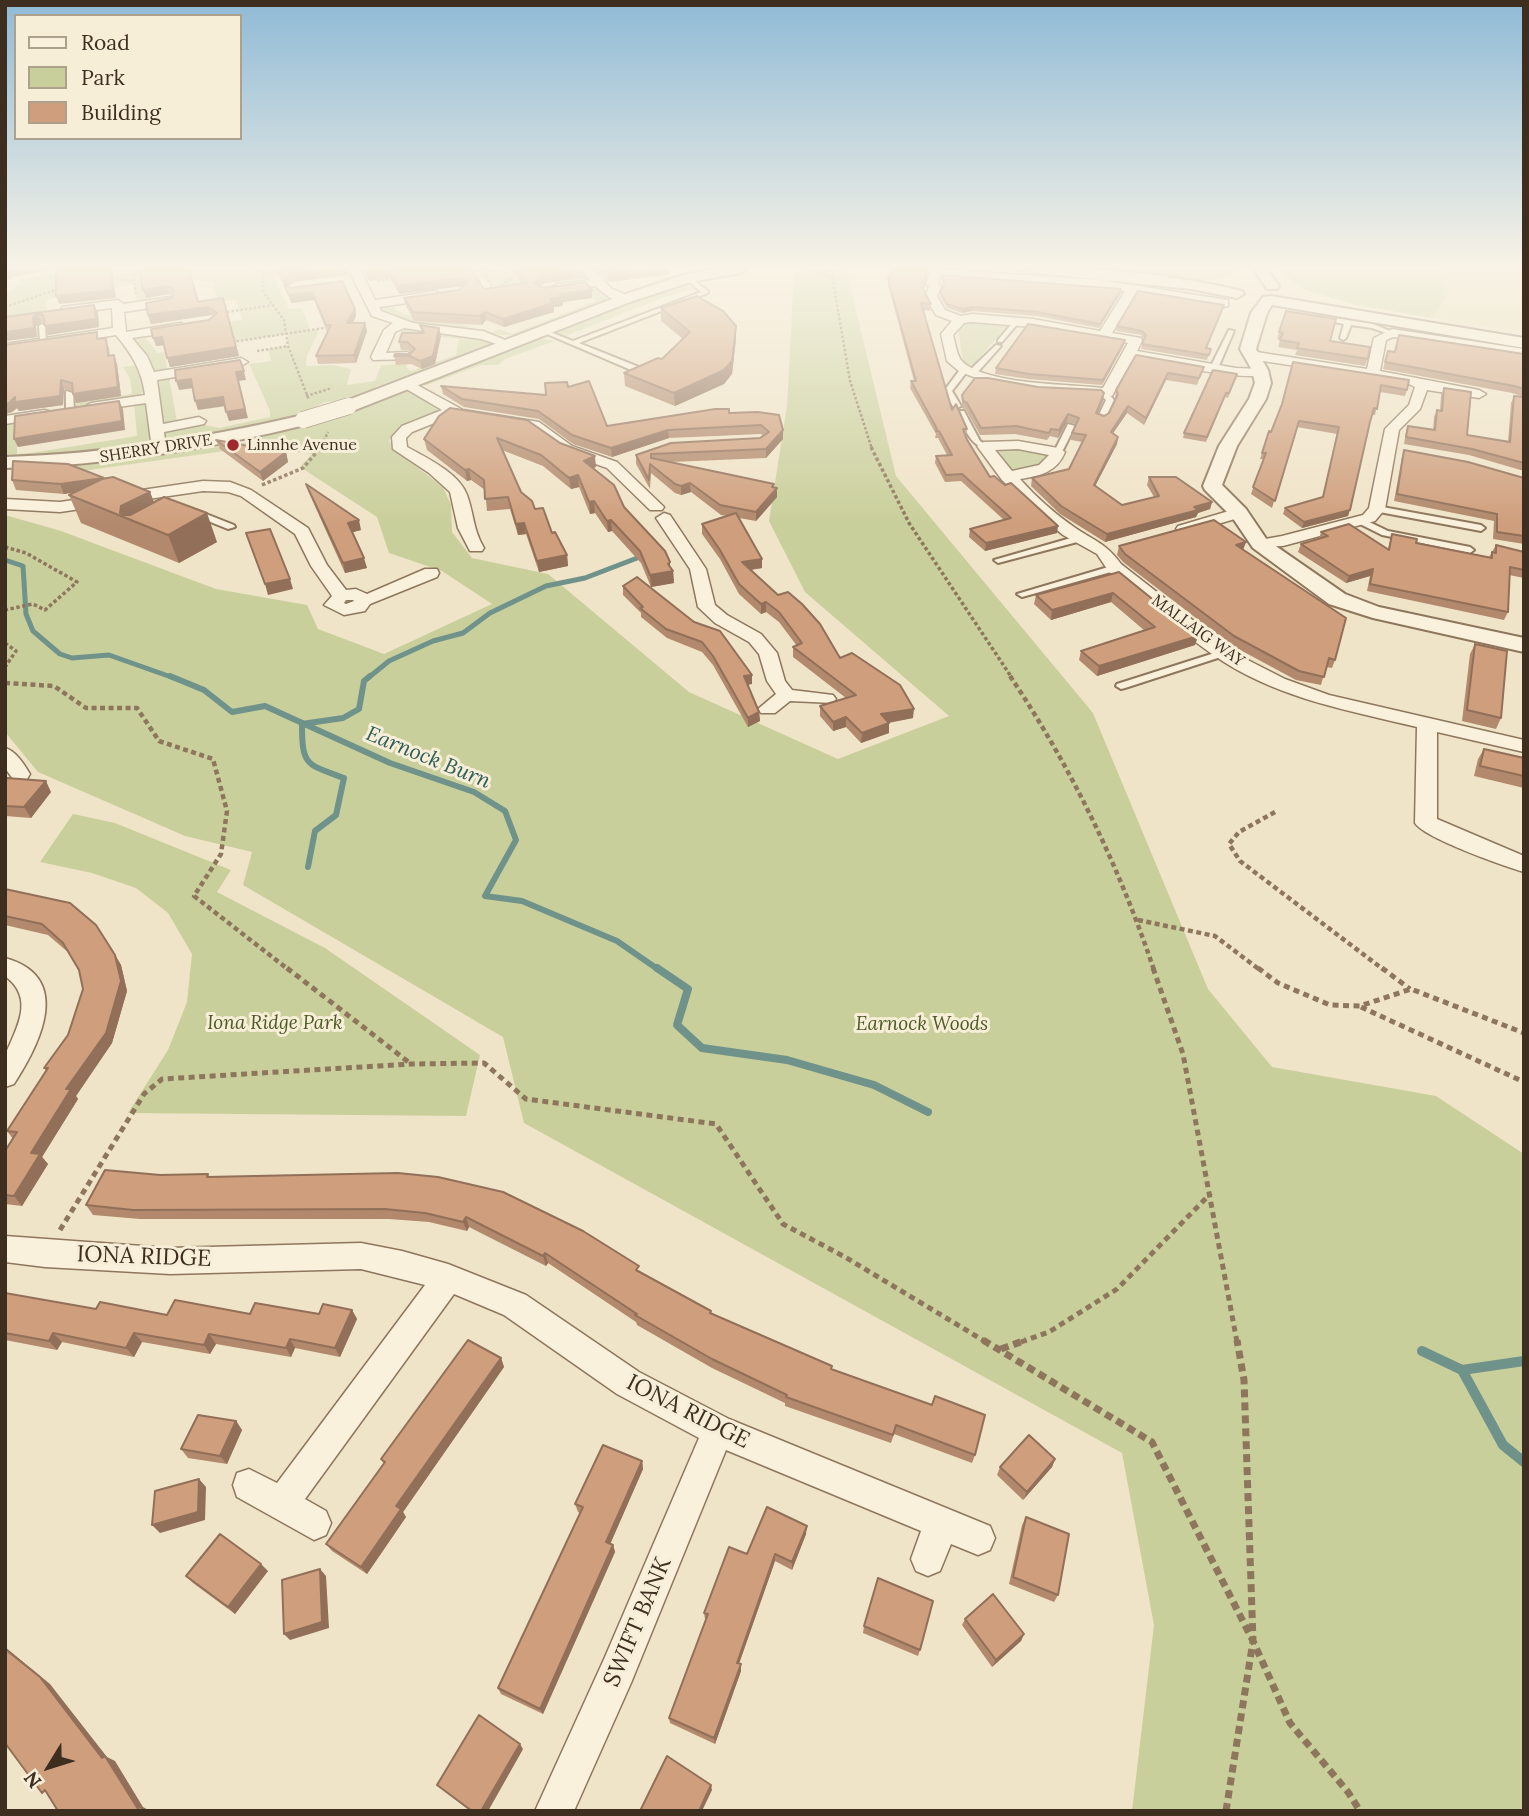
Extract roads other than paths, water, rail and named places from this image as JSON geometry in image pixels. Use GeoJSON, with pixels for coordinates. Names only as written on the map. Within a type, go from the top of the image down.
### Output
{"type":"FeatureCollection","features":[{"type":"Feature","properties":{"kind":"street"},"geometry":{"type":"LineString","coordinates":[[139,354],[150,377],[159,449]]}},
{"type":"Feature","properties":{"kind":"street"},"geometry":{"type":"LineString","coordinates":[[379,354],[378,357],[407,356]]}},
{"type":"Feature","properties":{"kind":"street","name":"SHERRY DRIVE"},"geometry":{"type":"LineString","coordinates":[[5,463],[58,462],[159,449],[258,431],[349,406],[484,354]]}},
{"type":"Feature","properties":{"kind":"street"},"geometry":{"type":"LineString","coordinates":[[952,354],[954,361],[969,370],[1001,382],[1104,394],[1110,390],[1129,354],[1262,373]]}},
{"type":"Feature","properties":{"kind":"street"},"geometry":{"type":"LineString","coordinates":[[1373,373],[1377,354]]}},
{"type":"Feature","properties":{"kind":"street"},"geometry":{"type":"LineString","coordinates":[[1250,355],[1409,379],[1422,385],[1479,394]]}},
{"type":"Feature","properties":{"kind":"street"},"geometry":{"type":"LineString","coordinates":[[1250,355],[1262,373],[1263,383],[1252,408],[1231,439],[1212,486],[1214,492],[1239,513],[1260,544],[1351,606],[1524,645]]}},
{"type":"Feature","properties":{"kind":"street"},"geometry":{"type":"LineString","coordinates":[[150,377],[241,362]]}},
{"type":"Feature","properties":{"kind":"street"},"geometry":{"type":"LineString","coordinates":[[408,384],[451,411],[478,418],[523,421],[534,425],[568,449],[612,465],[660,512],[698,569],[707,607],[721,619],[755,638],[768,653],[776,681],[786,695]]}},
{"type":"Feature","properties":{"kind":"street"},"geometry":{"type":"LineString","coordinates":[[1260,544],[1283,541],[1369,518],[1377,509],[1396,449],[1392,429],[1415,406],[1422,385]]}},
{"type":"Feature","properties":{"kind":"street"},"geometry":{"type":"LineString","coordinates":[[5,420],[152,398]]}},
{"type":"Feature","properties":{"kind":"street"},"geometry":{"type":"LineString","coordinates":[[451,411],[407,429],[399,437],[400,449],[448,480],[459,494],[460,516],[465,531],[476,548]]}},
{"type":"Feature","properties":{"kind":"street"},"geometry":{"type":"LineString","coordinates":[[157,429],[200,421]]}},
{"type":"Feature","properties":{"kind":"street"},"geometry":{"type":"LineString","coordinates":[[984,446],[1018,445],[1058,452],[1052,465],[1007,477]]}},
{"type":"Feature","properties":{"kind":"street"},"geometry":{"type":"LineString","coordinates":[[984,446],[1007,477],[1078,540]]}},
{"type":"Feature","properties":{"kind":"street"},"geometry":{"type":"LineString","coordinates":[[612,465],[633,457]]}},
{"type":"Feature","properties":{"kind":"street"},"geometry":{"type":"LineString","coordinates":[[5,505],[60,507],[161,496],[218,485],[246,493],[302,531],[319,566],[341,596],[356,594],[364,600],[431,573]]}},
{"type":"Feature","properties":{"kind":"street"},"geometry":{"type":"LineString","coordinates":[[1165,534],[1239,513]]}},
{"type":"Feature","properties":{"kind":"street","name":"MALLAIG WAY"},"geometry":{"type":"LineString","coordinates":[[1078,540],[1110,550],[1115,569],[1224,653],[1278,683],[1323,699],[1524,746]]}},
{"type":"Feature","properties":{"kind":"street"},"geometry":{"type":"LineString","coordinates":[[768,709],[786,695],[826,699]]}},
{"type":"Feature","properties":{"kind":"street"},"geometry":{"type":"LineString","coordinates":[[1427,724],[1426,822],[1452,836],[1524,864]]}},
{"type":"Feature","properties":{"kind":"street"},"geometry":{"type":"LineString","coordinates":[[5,754],[20,774]]}},
{"type":"Feature","properties":{"kind":"street"},"geometry":{"type":"LineString","coordinates":[[5,967],[14,969],[32,988],[35,1014],[22,1052],[5,1077]]}},
{"type":"Feature","properties":{"kind":"street","name":"IONA RIDGE"},"geometry":{"type":"LineString","coordinates":[[5,1249],[170,1261],[361,1256],[402,1264],[448,1278],[515,1305],[628,1383],[718,1432],[978,1538]]}},
{"type":"Feature","properties":{"kind":"street"},"geometry":{"type":"LineString","coordinates":[[281,1504],[448,1278]]}},
{"type":"Feature","properties":{"kind":"street","name":"SWIFT BANK"},"geometry":{"type":"LineString","coordinates":[[554,1811],[618,1670],[718,1432]]}},
{"type":"Feature","properties":{"kind":"street"},"geometry":{"type":"LineString","coordinates":[[249,1485],[314,1523]]}},
{"type":"Feature","properties":{"kind":"street"},"geometry":{"type":"LineString","coordinates":[[928,1559],[941,1522]]}},
{"type":"Feature","properties":{"kind":"lane"},"geometry":{"type":"LineString","coordinates":[[598,354],[641,371]]}},
{"type":"Feature","properties":{"kind":"lane"},"geometry":{"type":"LineString","coordinates":[[984,446],[977,442],[948,391],[988,354]]}},
{"type":"Feature","properties":{"kind":"lane"},"geometry":{"type":"LineString","coordinates":[[1214,368],[1221,354]]}},
{"type":"Feature","properties":{"kind":"lane"},"geometry":{"type":"LineString","coordinates":[[69,393],[69,410]]}},
{"type":"Feature","properties":{"kind":"lane"},"geometry":{"type":"LineString","coordinates":[[1101,419],[1110,400],[1104,394]]}},
{"type":"Feature","properties":{"kind":"lane"},"geometry":{"type":"LineString","coordinates":[[1058,452],[1072,426]]}},
{"type":"Feature","properties":{"kind":"lane"},"geometry":{"type":"LineString","coordinates":[[1377,509],[1481,528]]}},
{"type":"Feature","properties":{"kind":"lane"},"geometry":{"type":"LineString","coordinates":[[185,512],[231,527]]}},
{"type":"Feature","properties":{"kind":"lane"},"geometry":{"type":"LineString","coordinates":[[1359,520],[1385,533],[1470,550]]}},
{"type":"Feature","properties":{"kind":"lane"},"geometry":{"type":"LineString","coordinates":[[998,560],[1078,540]]}},
{"type":"Feature","properties":{"kind":"lane"},"geometry":{"type":"LineString","coordinates":[[1021,594],[1115,569]]}},
{"type":"Feature","properties":{"kind":"lane"},"geometry":{"type":"LineString","coordinates":[[1121,687],[1224,653]]}},
{"type":"Feature","properties":{"kind":"waterway"},"geometry":{"type":"LineString","coordinates":[[368,678],[389,661],[433,641],[463,633],[490,613],[546,586],[585,578],[645,555]]}},
{"type":"Feature","properties":{"kind":"waterway","name":"Earnock Burn"},"geometry":{"type":"LineString","coordinates":[[5,560],[23,566],[26,614],[33,631],[60,654],[72,658],[109,655],[174,678]]}},
{"type":"Feature","properties":{"kind":"waterway","name":"Earnock Burn"},"geometry":{"type":"LineString","coordinates":[[170,676],[204,690],[232,712],[265,706],[304,724]]}},
{"type":"Feature","properties":{"kind":"waterway"},"geometry":{"type":"LineString","coordinates":[[304,724],[343,718],[359,709],[364,681],[370,676]]}},
{"type":"Feature","properties":{"kind":"waterway","name":"Earnock Burn"},"geometry":{"type":"LineString","coordinates":[[304,724],[390,763],[474,792],[505,811],[516,840],[485,896],[522,901],[617,941],[659,970]]}},
{"type":"Feature","properties":{"kind":"waterway"},"geometry":{"type":"LineString","coordinates":[[304,724],[303,748],[309,762],[321,770],[344,778],[336,815],[315,831],[308,867]]}},
{"type":"Feature","properties":{"kind":"waterway","name":"Earnock Burn"},"geometry":{"type":"LineString","coordinates":[[657,968],[688,989],[677,1025],[702,1048],[787,1060],[874,1085],[928,1112]]}},
{"type":"Feature","properties":{"kind":"waterway","name":"Earnock Burn"},"geometry":{"type":"LineString","coordinates":[[1422,1351],[1462,1370]]}},
{"type":"Feature","properties":{"kind":"waterway"},"geometry":{"type":"LineString","coordinates":[[1462,1370],[1524,1361]]}},
{"type":"Feature","properties":{"kind":"waterway","name":"Earnock Burn"},"geometry":{"type":"LineString","coordinates":[[1462,1370],[1503,1445],[1524,1462]]}},
{"type":"Feature","properties":{"kind":"place","name":"Linnhe Avenue"},"geometry":{"type":"Point","coordinates":[233,445]}},
{"type":"Feature","properties":{"kind":"park label","name":"Iona Ridge Park"},"geometry":{"type":"Point","coordinates":[275,1024]}},
{"type":"Feature","properties":{"kind":"park label","name":"Earnock Woods"},"geometry":{"type":"Point","coordinates":[922,1025]}}]}
